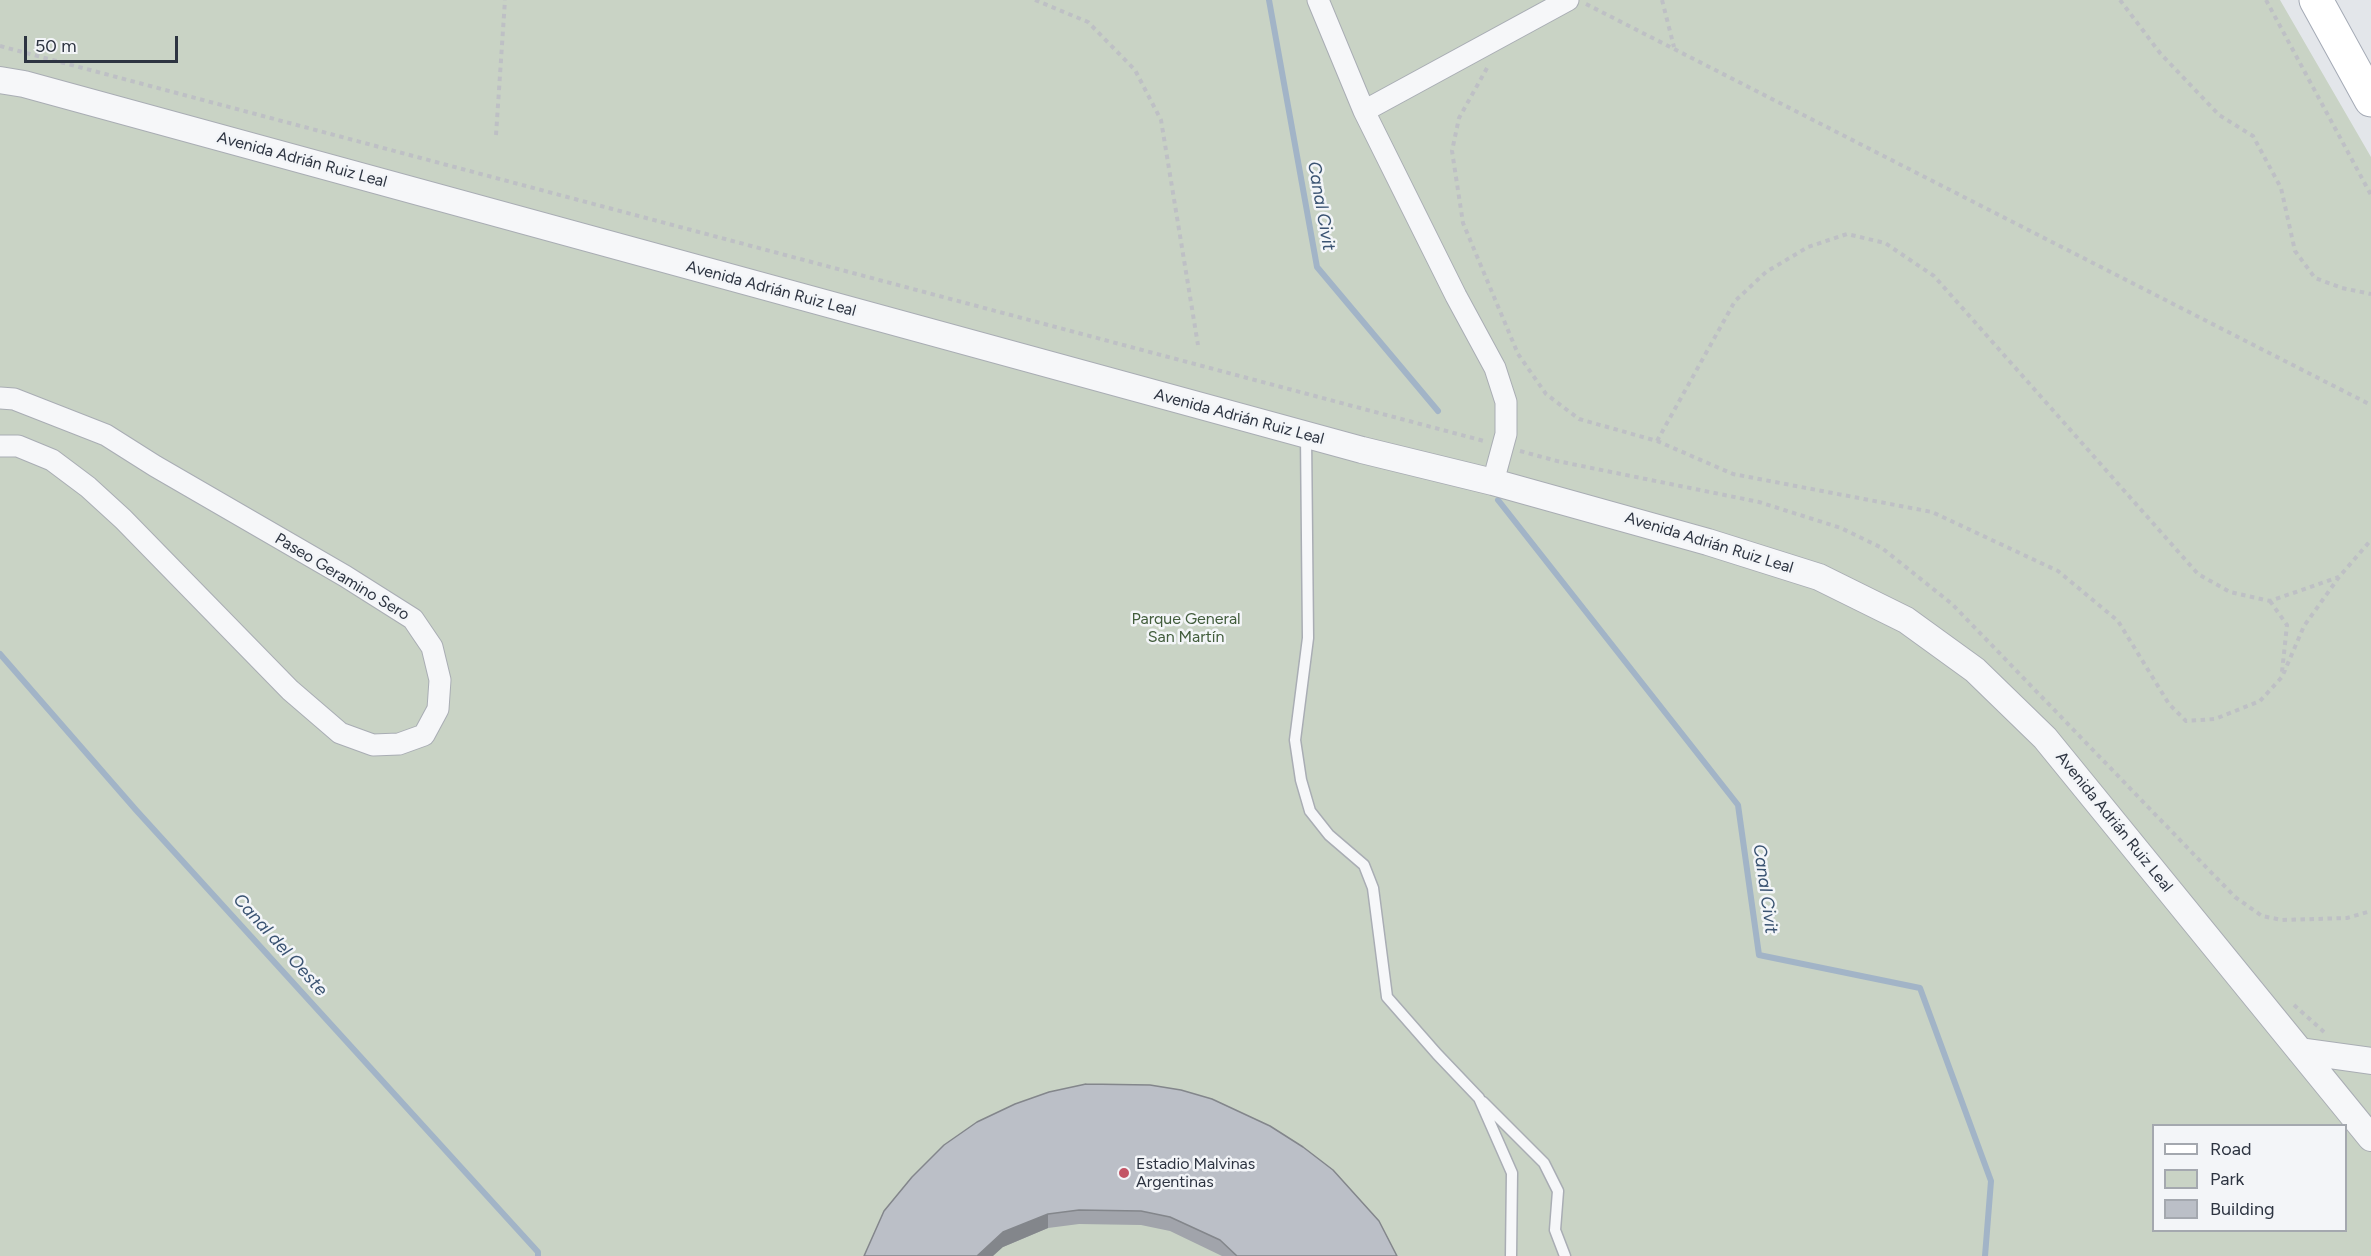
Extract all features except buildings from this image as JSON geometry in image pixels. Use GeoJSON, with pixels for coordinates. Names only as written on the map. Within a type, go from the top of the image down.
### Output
{"type":"FeatureCollection","features":[{"type":"Feature","properties":{"kind":"main road"},"geometry":{"type":"LineString","coordinates":[[2316,0],[2371,100]]}},
{"type":"Feature","properties":{"kind":"street"},"geometry":{"type":"LineString","coordinates":[[1318,0],[1364,111],[1456,296],[1495,368],[1506,402],[1506,434],[1493,482]]}},
{"type":"Feature","properties":{"kind":"street"},"geometry":{"type":"LineString","coordinates":[[1364,111],[1568,0]]}},
{"type":"Feature","properties":{"kind":"street","name":"Avenida Adrián Ruiz Leal"},"geometry":{"type":"LineString","coordinates":[[0,80],[24,84],[1306,435],[1493,482],[1708,542],[1819,577],[1906,620],[1975,670],[2045,738],[2371,1138]]}},
{"type":"Feature","properties":{"kind":"street","name":"Paseo Geramino Sero"},"geometry":{"type":"LineString","coordinates":[[0,398],[14,399],[106,435],[155,466],[363,586],[413,619],[432,647],[440,680],[438,709],[424,735],[399,744],[373,745],[340,733],[290,690],[123,519],[88,487],[52,460],[18,446],[0,446]]}},
{"type":"Feature","properties":{"kind":"street"},"geometry":{"type":"LineString","coordinates":[[2300,1051],[2371,1061]]}},
{"type":"Feature","properties":{"kind":"lane"},"geometry":{"type":"LineString","coordinates":[[1306,435],[1308,638],[1295,740],[1301,780],[1310,811],[1329,835],[1364,865],[1372,888],[1388,997],[1437,1054],[1544,1163],[1558,1191],[1555,1230],[1565,1256]]}},
{"type":"Feature","properties":{"kind":"lane"},"geometry":{"type":"LineString","coordinates":[[1479,1098],[1512,1173],[1510,1256]]}},
{"type":"Feature","properties":{"kind":"path"},"geometry":{"type":"LineString","coordinates":[[496,135],[505,0]]}},
{"type":"Feature","properties":{"kind":"path"},"geometry":{"type":"LineString","coordinates":[[1035,0],[1088,22],[1135,70],[1161,120],[1198,345]]}},
{"type":"Feature","properties":{"kind":"path"},"geometry":{"type":"LineString","coordinates":[[1577,0],[1674,47],[2371,405]]}},
{"type":"Feature","properties":{"kind":"path"},"geometry":{"type":"LineString","coordinates":[[1662,0],[1674,47]]}},
{"type":"Feature","properties":{"kind":"path"},"geometry":{"type":"LineString","coordinates":[[2120,0],[2160,53],[2219,115],[2253,136],[2281,188],[2295,251],[2315,278],[2342,288],[2371,294]]}},
{"type":"Feature","properties":{"kind":"path"},"geometry":{"type":"LineString","coordinates":[[2266,0],[2371,195]]}},
{"type":"Feature","properties":{"kind":"path"},"geometry":{"type":"LineString","coordinates":[[1507,33],[1460,118],[1452,151],[1463,222],[1518,354],[1546,394],[1579,419],[1657,441],[1733,474],[1932,512],[2058,571],[2118,621],[2169,704],[2187,721],[2215,719],[2260,701],[2282,677],[2304,626],[2339,577],[2371,540]]}},
{"type":"Feature","properties":{"kind":"path"},"geometry":{"type":"LineString","coordinates":[[1657,441],[1735,301],[1766,272],[1808,247],[1847,234],[1885,243],[1934,276],[2198,574],[2230,592],[2270,601],[2339,577]]}},
{"type":"Feature","properties":{"kind":"path"},"geometry":{"type":"LineString","coordinates":[[2270,601],[2287,625],[2282,677]]}},
{"type":"Feature","properties":{"kind":"green space","name":"Parque General San Martín"},"geometry":{"type":"Polygon","coordinates":[[[0,0],[2280,0],[2371,157],[2371,1256],[0,1256],[0,0]]]}},
{"type":"Feature","properties":{"kind":"waterway","name":"Canal Civit"},"geometry":{"type":"LineString","coordinates":[[1269,0],[1317,267],[1438,411]]}},
{"type":"Feature","properties":{"kind":"waterway","name":"Canal Civit"},"geometry":{"type":"LineString","coordinates":[[1498,500],[1738,805],[1759,955],[1920,988],[1991,1181],[1985,1256]]}},
{"type":"Feature","properties":{"kind":"waterway","name":"Canal del Oeste"},"geometry":{"type":"LineString","coordinates":[[0,654],[136,810],[538,1252],[538,1256]]}},
{"type":"Feature","properties":{"kind":"place","name":"Estadio Malvinas Argentinas"},"geometry":{"type":"Point","coordinates":[1124,1173]}}]}
